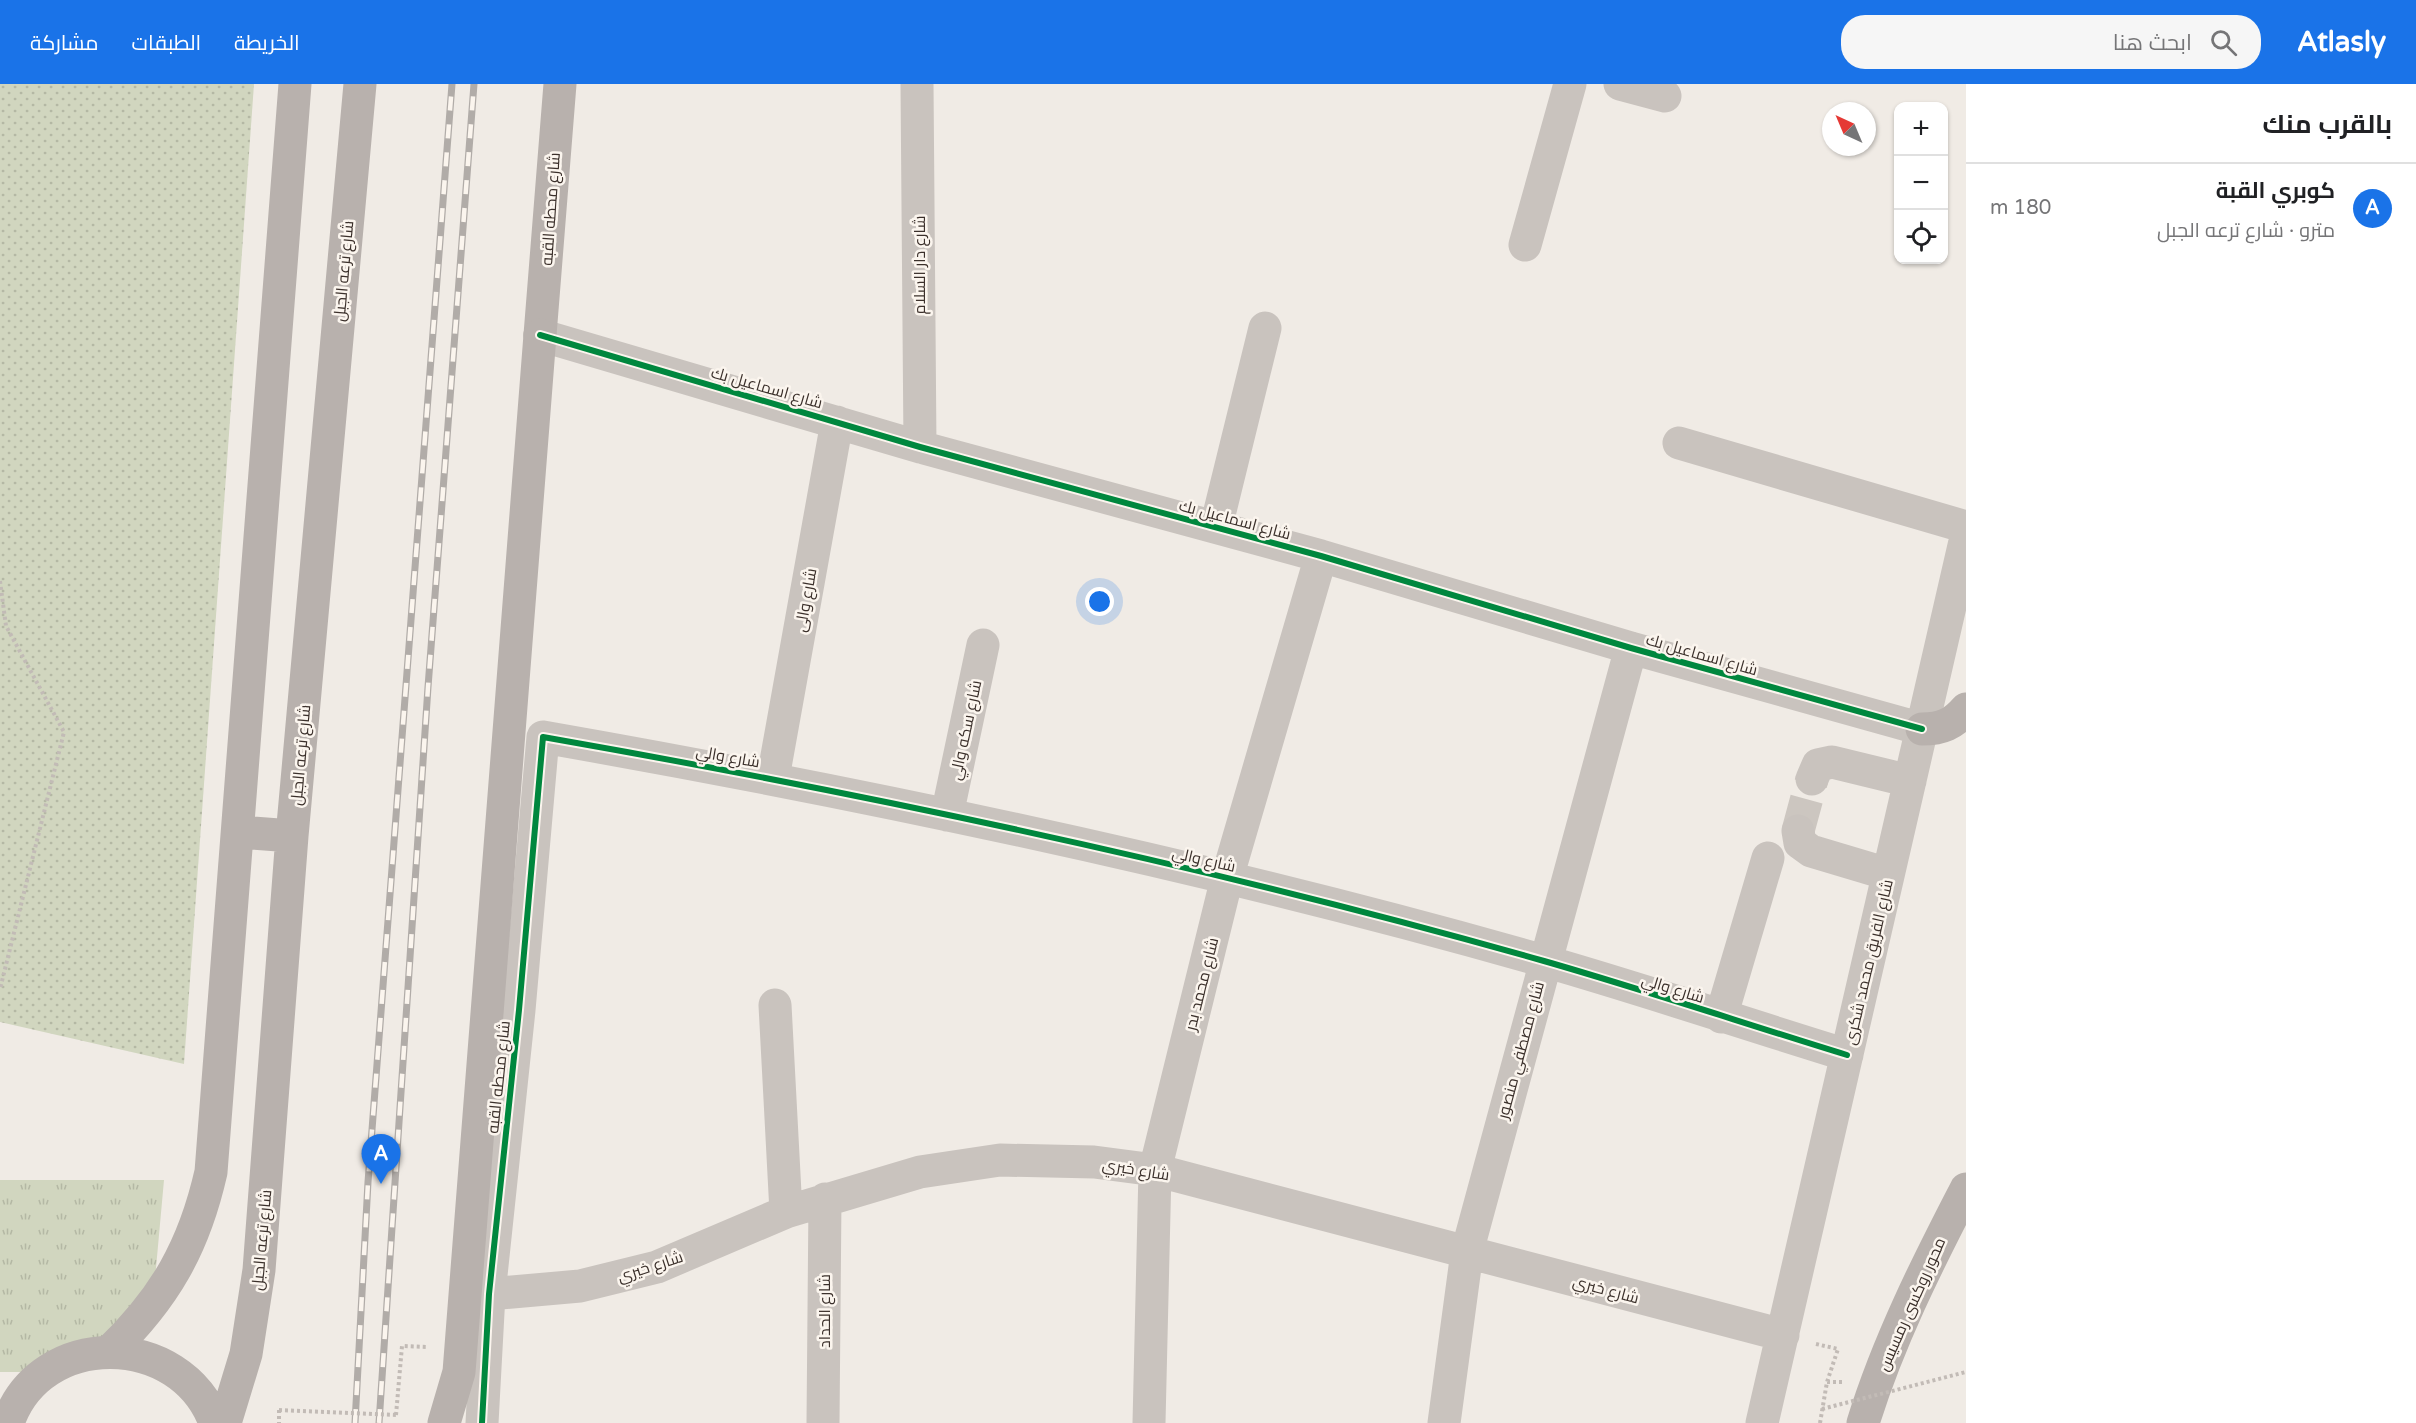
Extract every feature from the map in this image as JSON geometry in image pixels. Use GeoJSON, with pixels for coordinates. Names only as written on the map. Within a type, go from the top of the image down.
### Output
{"type":"FeatureCollection","features":[{"type":"Feature","properties":{"kind":"main road"},"geometry":{"type":"LineString","coordinates":[[109,1352],[151,1308],[168,1284],[195,1230],[205,1201],[215,1142],[295,84]]}},
{"type":"Feature","properties":{"kind":"main road","name":"شارع ترعه الجبل"},"geometry":{"type":"LineString","coordinates":[[225,1423],[246,1354],[257,1291],[292,836],[360,84]]}},
{"type":"Feature","properties":{"kind":"main road","name":"شارع محطه القبه"},"geometry":{"type":"LineString","coordinates":[[444,1423],[459,1372],[560,84]]}},
{"type":"Feature","properties":{"kind":"main road"},"geometry":{"type":"LineString","coordinates":[[1922,729],[1939,729],[1950,724],[1966,709]]}},
{"type":"Feature","properties":{"kind":"main road"},"geometry":{"type":"LineString","coordinates":[[239,832],[292,836]]}},
{"type":"Feature","properties":{"kind":"main road","name":"محور روكسى رمسيس"},"geometry":{"type":"LineString","coordinates":[[1863,1423],[1876,1382],[1941,1236],[1966,1189]]}},
{"type":"Feature","properties":{"kind":"main road"},"geometry":{"type":"LineString","coordinates":[[10,1409],[40,1378],[61,1364],[85,1355],[109,1352],[134,1354],[180,1374],[198,1392],[215,1423]]}},
{"type":"Feature","properties":{"kind":"street","name":"شارع دار السلام"},"geometry":{"type":"LineString","coordinates":[[917,84],[920,447]]}},
{"type":"Feature","properties":{"kind":"street"},"geometry":{"type":"LineString","coordinates":[[1525,245],[1570,84]]}},
{"type":"Feature","properties":{"kind":"street"},"geometry":{"type":"LineString","coordinates":[[1620,84],[1665,96]]}},
{"type":"Feature","properties":{"kind":"street"},"geometry":{"type":"LineString","coordinates":[[1216,527],[1265,328]]}},
{"type":"Feature","properties":{"kind":"street","name":"شارع اسماعيل بك"},"geometry":{"type":"LineString","coordinates":[[540,334],[920,447],[1321,556],[1631,648],[1922,729]]}},
{"type":"Feature","properties":{"kind":"street","name":"شارع والى"},"geometry":{"type":"LineString","coordinates":[[773,777],[837,422]]}},
{"type":"Feature","properties":{"kind":"street"},"geometry":{"type":"LineString","coordinates":[[1679,443],[1966,527]]}},
{"type":"Feature","properties":{"kind":"street","name":"شارع الفريق محمد شكرى"},"geometry":{"type":"LineString","coordinates":[[1762,1423],[1966,537]]}},
{"type":"Feature","properties":{"kind":"street","name":"شارع محمد بدر"},"geometry":{"type":"LineString","coordinates":[[1149,1423],[1155,1170],[1227,878],[1321,556]]}},
{"type":"Feature","properties":{"kind":"street","name":"شارع سكه والي"},"geometry":{"type":"LineString","coordinates":[[947,815],[983,645]]}},
{"type":"Feature","properties":{"kind":"street","name":"شارع مصطفي منصور"},"geometry":{"type":"LineString","coordinates":[[1444,1423],[1467,1252],[1544,961],[1631,648]]}},
{"type":"Feature","properties":{"kind":"street","name":"شارع والي"},"geometry":{"type":"LineString","coordinates":[[543,736],[773,777],[1227,878],[1544,961],[1847,1055]]}},
{"type":"Feature","properties":{"kind":"street","name":"شارع محطه القبه"},"geometry":{"type":"LineString","coordinates":[[482,1422],[489,1294],[519,1010],[543,736]]}},
{"type":"Feature","properties":{"kind":"street"},"geometry":{"type":"LineString","coordinates":[[1812,779],[1818,765],[1827,762],[1910,781]]}},
{"type":"Feature","properties":{"kind":"street"},"geometry":{"type":"LineString","coordinates":[[1798,831],[1797,837],[1804,848],[1888,874]]}},
{"type":"Feature","properties":{"kind":"street"},"geometry":{"type":"LineString","coordinates":[[1721,1017],[1768,858]]}},
{"type":"Feature","properties":{"kind":"street"},"geometry":{"type":"LineString","coordinates":[[775,1005],[786,1212]]}},
{"type":"Feature","properties":{"kind":"street","name":"شارع خيري"},"geometry":{"type":"LineString","coordinates":[[489,1294],[580,1286],[657,1267],[786,1212],[920,1172],[1000,1160],[1094,1162],[1155,1170],[1783,1335]]}},
{"type":"Feature","properties":{"kind":"street","name":"شارع الحداد"},"geometry":{"type":"LineString","coordinates":[[823,1423],[825,1199]]}},
{"type":"Feature","properties":{"kind":"path"},"geometry":{"type":"LineString","coordinates":[[0,581],[6,626]]}},
{"type":"Feature","properties":{"kind":"path"},"geometry":{"type":"LineString","coordinates":[[0,606],[6,626],[64,732],[0,989]]}},
{"type":"Feature","properties":{"kind":"path"},"geometry":{"type":"LineString","coordinates":[[1783,1335],[1838,1349],[1820,1423]]}},
{"type":"Feature","properties":{"kind":"path"},"geometry":{"type":"LineString","coordinates":[[279,1423],[279,1410],[396,1415],[402,1346]]}},
{"type":"Feature","properties":{"kind":"path"},"geometry":{"type":"LineString","coordinates":[[1822,1409],[1966,1372]]}},
{"type":"Feature","properties":{"kind":"green space"},"geometry":{"type":"Polygon","coordinates":[[[0,84],[254,84],[184,1064],[0,1022],[0,84]]]}},
{"type":"Feature","properties":{"kind":"green space"},"geometry":{"type":"Polygon","coordinates":[[[0,1180],[164,1180],[152,1312],[58,1372],[0,1372],[0,1180]]]}},
{"type":"Feature","properties":{"kind":"tunnel"},"geometry":{"type":"LineString","coordinates":[[1798,831],[1812,779]]}},
{"type":"Feature","properties":{"kind":"railway"},"geometry":{"type":"LineString","coordinates":[[355,1423],[368,1182],[452,84]]}},
{"type":"Feature","properties":{"kind":"railway"},"geometry":{"type":"LineString","coordinates":[[379,1423],[428,687],[474,84]]}},
{"type":"Feature","properties":{"kind":"cycle path"},"geometry":{"type":"LineString","coordinates":[[540,335],[920,447],[1321,556],[1631,648],[1922,729]]}},
{"type":"Feature","properties":{"kind":"cycle path"},"geometry":{"type":"LineString","coordinates":[[482,1423],[489,1294],[519,1010],[543,737],[921,809],[1171,864],[1544,961],[1847,1055]]}},
{"type":"Feature","properties":{"kind":"place","name":"كوبري القبة"},"geometry":{"type":"Point","coordinates":[381,1184]}}]}
